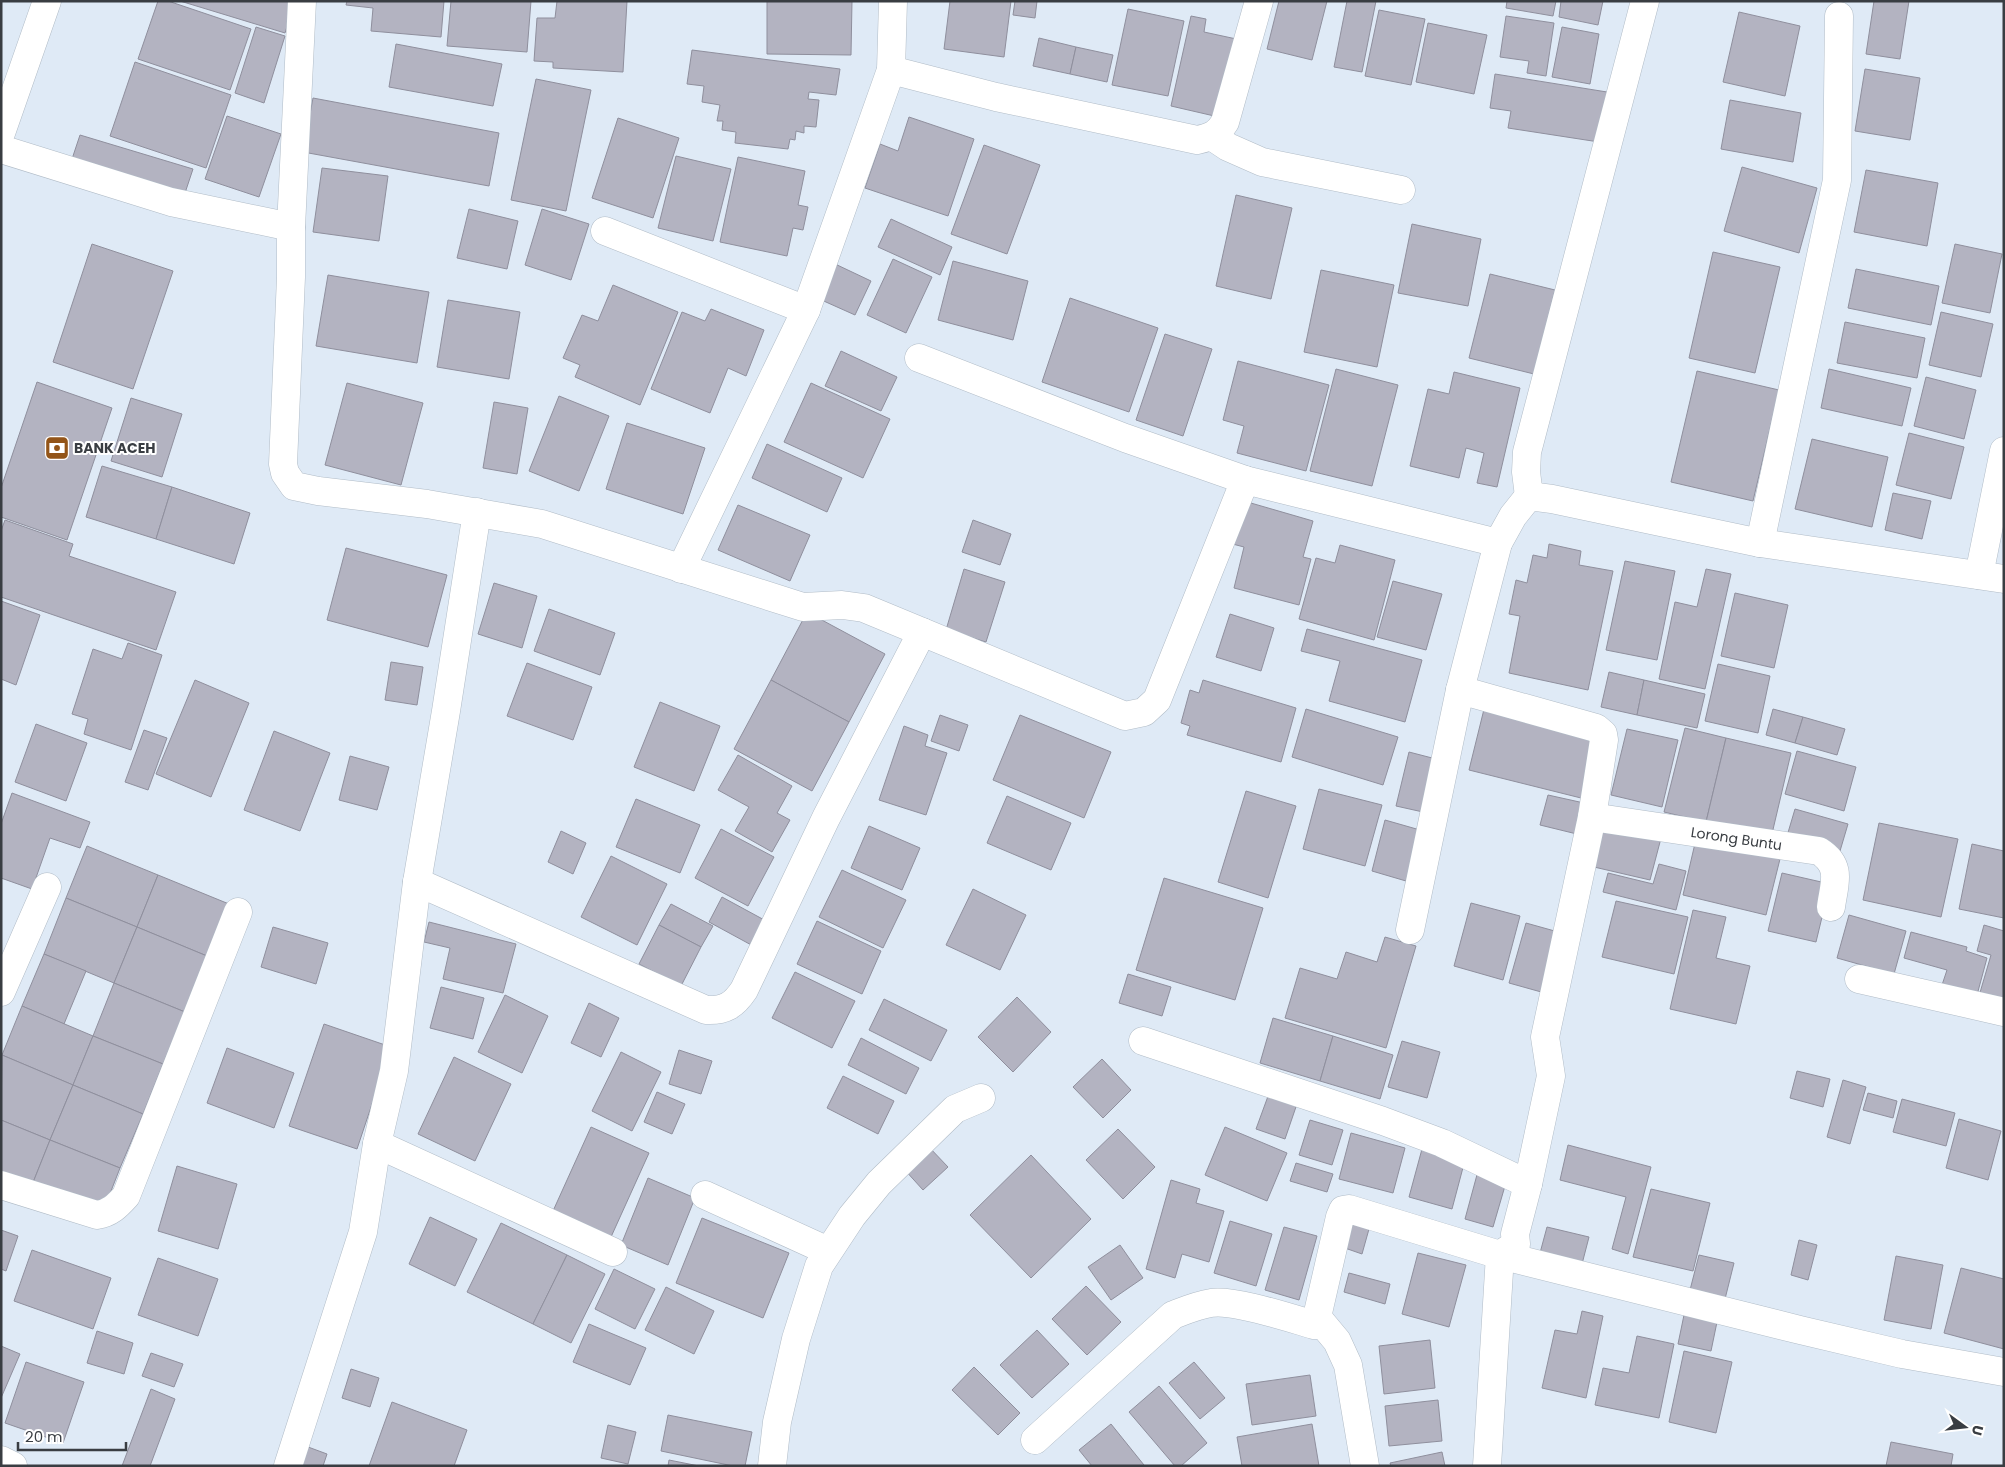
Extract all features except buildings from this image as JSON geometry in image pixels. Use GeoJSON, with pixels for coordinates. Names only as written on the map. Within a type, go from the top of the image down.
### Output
{"type":"FeatureCollection","features":[{"type":"Feature","properties":{"kind":"street"},"geometry":{"type":"LineString","coordinates":[[1,133],[47,1]]}},
{"type":"Feature","properties":{"kind":"street"},"geometry":{"type":"LineString","coordinates":[[302,1],[291,227],[284,464],[285,474],[294,486],[318,491],[477,512],[542,524],[804,607],[842,605],[864,608],[1125,716],[1134,716],[1144,712],[1157,700],[1165,685],[1245,480]]}},
{"type":"Feature","properties":{"kind":"street"},"geometry":{"type":"LineString","coordinates":[[681,569],[806,310],[891,70],[893,1]]}},
{"type":"Feature","properties":{"kind":"street"},"geometry":{"type":"LineString","coordinates":[[891,70],[996,97],[1197,140],[1213,137],[1219,132],[1225,122],[1259,1]]}},
{"type":"Feature","properties":{"kind":"street"},"geometry":{"type":"LineString","coordinates":[[1410,930],[1460,690],[1498,543],[1513,516],[1529,496],[1526,472],[1527,452],[1645,1]]}},
{"type":"Feature","properties":{"kind":"street"},"geometry":{"type":"LineString","coordinates":[[1760,543],[1837,180],[1839,16]]}},
{"type":"Feature","properties":{"kind":"street"},"geometry":{"type":"LineString","coordinates":[[1213,137],[1228,147],[1262,162],[1401,190]]}},
{"type":"Feature","properties":{"kind":"street"},"geometry":{"type":"LineString","coordinates":[[1,150],[172,202],[291,227]]}},
{"type":"Feature","properties":{"kind":"street"},"geometry":{"type":"LineString","coordinates":[[604,231],[806,310]]}},
{"type":"Feature","properties":{"kind":"street"},"geometry":{"type":"LineString","coordinates":[[919,358],[1125,438],[1245,480],[1498,543]]}},
{"type":"Feature","properties":{"kind":"street"},"geometry":{"type":"LineString","coordinates":[[1529,496],[1552,498],[1760,543],[1991,577],[2004,451]]}},
{"type":"Feature","properties":{"kind":"street"},"geometry":{"type":"LineString","coordinates":[[288,1466],[363,1232],[377,1144],[394,1071],[417,882],[477,512]]}},
{"type":"Feature","properties":{"kind":"street"},"geometry":{"type":"LineString","coordinates":[[417,882],[706,1010],[724,1009],[736,1002],[744,990],[826,818],[922,632]]}},
{"type":"Feature","properties":{"kind":"street"},"geometry":{"type":"LineString","coordinates":[[1460,690],[1596,728],[1600,731],[1604,740],[1592,817],[1545,1037],[1551,1076],[1528,1184],[1515,1234],[1516,1244],[1500,1255]]}},
{"type":"Feature","properties":{"kind":"street","name":"Lorong Buntu"},"geometry":{"type":"LineString","coordinates":[[1592,817],[1819,851],[1826,855],[1835,865],[1836,873],[1831,908]]}},
{"type":"Feature","properties":{"kind":"street"},"geometry":{"type":"LineString","coordinates":[[1,992],[47,887]]}},
{"type":"Feature","properties":{"kind":"street"},"geometry":{"type":"LineString","coordinates":[[1,1185],[97,1215],[105,1214],[115,1208],[126,1196],[238,912]]}},
{"type":"Feature","properties":{"kind":"street"},"geometry":{"type":"LineString","coordinates":[[1859,979],[2004,1012]]}},
{"type":"Feature","properties":{"kind":"street"},"geometry":{"type":"LineString","coordinates":[[1143,1040],[1383,1121],[1433,1140],[1528,1184]]}},
{"type":"Feature","properties":{"kind":"street"},"geometry":{"type":"LineString","coordinates":[[772,1466],[777,1422],[796,1339],[817,1272],[828,1251],[852,1216],[879,1183],[904,1158],[955,1109],[981,1098]]}},
{"type":"Feature","properties":{"kind":"street"},"geometry":{"type":"LineString","coordinates":[[377,1144],[614,1252]]}},
{"type":"Feature","properties":{"kind":"street"},"geometry":{"type":"LineString","coordinates":[[705,1195],[828,1251]]}},
{"type":"Feature","properties":{"kind":"street"},"geometry":{"type":"LineString","coordinates":[[1035,1440],[1174,1315],[1190,1308],[1212,1302],[1228,1302],[1314,1325],[1343,1210],[1349,1209],[1361,1211],[1500,1255],[1902,1354],[2004,1372]]}},
{"type":"Feature","properties":{"kind":"street"},"geometry":{"type":"LineString","coordinates":[[1487,1466],[1500,1255]]}},
{"type":"Feature","properties":{"kind":"street"},"geometry":{"type":"LineString","coordinates":[[1316,1317],[1336,1340],[1348,1365],[1365,1466]]}},
{"type":"Feature","properties":{"kind":"street"},"geometry":{"type":"LineString","coordinates":[[1,1460],[13,1466]]}},
{"type":"Feature","properties":{"kind":"place","name":"BANK ACEH"},"geometry":{"type":"Point","coordinates":[57,448]}}]}
